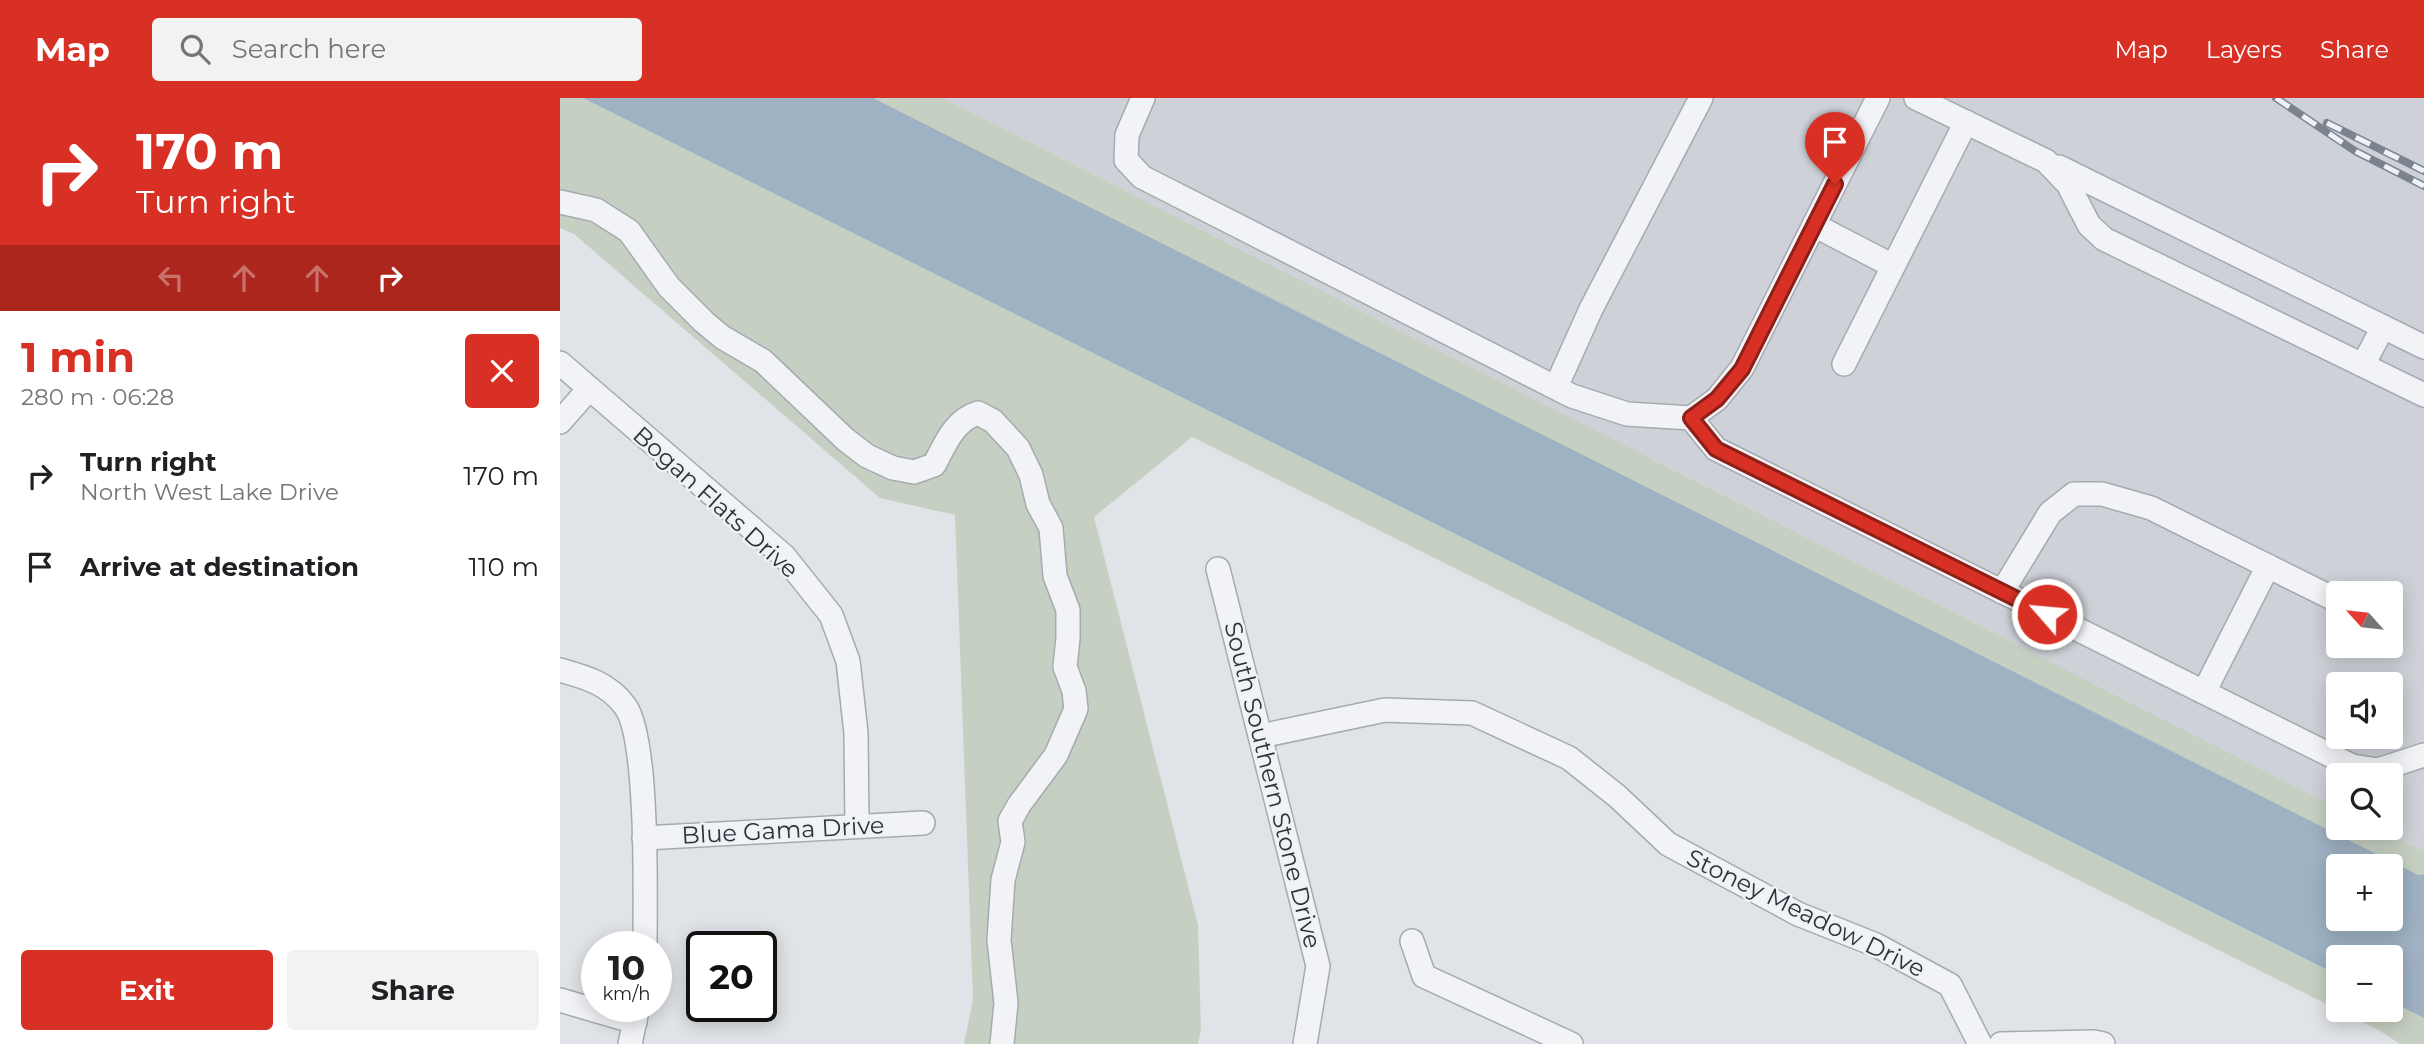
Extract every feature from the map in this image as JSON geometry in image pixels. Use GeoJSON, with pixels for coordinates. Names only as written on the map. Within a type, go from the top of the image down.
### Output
{"type":"FeatureCollection","features":[{"type":"Feature","properties":{"kind":"street"},"geometry":{"type":"LineString","coordinates":[[1143,98],[1127,135],[1126,159],[1142,177],[1572,396],[1627,414],[1691,418],[1717,399],[1742,369],[1875,99]]}},
{"type":"Feature","properties":{"kind":"street"},"geometry":{"type":"LineString","coordinates":[[1556,387],[1591,309],[1701,98]]}},
{"type":"Feature","properties":{"kind":"street"},"geometry":{"type":"LineString","coordinates":[[1916,98],[2424,348]]}},
{"type":"Feature","properties":{"kind":"street"},"geometry":{"type":"LineString","coordinates":[[1844,364],[1966,122]]}},
{"type":"Feature","properties":{"kind":"street"},"geometry":{"type":"LineString","coordinates":[[2046,161],[2068,184],[2089,225],[2104,239],[2424,395]]}},
{"type":"Feature","properties":{"kind":"street"},"geometry":{"type":"LineString","coordinates":[[560,202],[597,209],[629,231],[669,288],[704,322],[722,337],[763,361],[846,440],[867,456],[892,468],[914,472],[934,465],[954,430],[965,417],[978,413],[993,421],[1018,448],[1031,475],[1038,504],[1051,528],[1055,576],[1068,610],[1065,667],[1074,691],[1076,709],[1056,755],[1010,821],[1013,842],[1003,880],[999,940],[1006,1003],[1002,1044]]}},
{"type":"Feature","properties":{"kind":"street"},"geometry":{"type":"LineString","coordinates":[[1814,225],[1894,266]]}},
{"type":"Feature","properties":{"kind":"street"},"geometry":{"type":"LineString","coordinates":[[2363,365],[2383,327]]}},
{"type":"Feature","properties":{"kind":"street","name":"Bogan Flats Drive"},"geometry":{"type":"LineString","coordinates":[[560,363],[783,556],[831,615],[848,661],[856,733],[857,826]]}},
{"type":"Feature","properties":{"kind":"street"},"geometry":{"type":"LineString","coordinates":[[560,422],[589,389]]}},
{"type":"Feature","properties":{"kind":"street"},"geometry":{"type":"LineString","coordinates":[[1691,418],[1716,449],[2352,766],[2378,770],[2424,755]]}},
{"type":"Feature","properties":{"kind":"street"},"geometry":{"type":"LineString","coordinates":[[2002,592],[2050,513],[2074,494],[2102,494],[2151,508],[2326,595]]}},
{"type":"Feature","properties":{"kind":"street"},"geometry":{"type":"LineString","coordinates":[[2204,692],[2268,566]]}},
{"type":"Feature","properties":{"kind":"street","name":"South Southern Stone Drive"},"geometry":{"type":"LineString","coordinates":[[1218,569],[1318,966],[1305,1044]]}},
{"type":"Feature","properties":{"kind":"street"},"geometry":{"type":"LineString","coordinates":[[560,670],[595,679],[625,706],[637,737],[644,838],[645,931]]}},
{"type":"Feature","properties":{"kind":"street","name":"Stoney Meadow Drive"},"geometry":{"type":"LineString","coordinates":[[1261,736],[1385,710],[1472,713],[1569,758],[1617,796],[1668,844],[1798,914],[1876,945],[1950,985],[1980,1044]]}},
{"type":"Feature","properties":{"kind":"street","name":"Blue Gama Drive"},"geometry":{"type":"LineString","coordinates":[[644,838],[923,822]]}},
{"type":"Feature","properties":{"kind":"street"},"geometry":{"type":"LineString","coordinates":[[1412,941],[1424,976],[1571,1044]]}},
{"type":"Feature","properties":{"kind":"street"},"geometry":{"type":"LineString","coordinates":[[560,1000],[634,1024]]}},
{"type":"Feature","properties":{"kind":"street"},"geometry":{"type":"LineString","coordinates":[[2001,1044],[2103,1044]]}},
{"type":"Feature","properties":{"kind":"shaded area"},"geometry":{"type":"Polygon","coordinates":[[[943,98],[2424,98],[2422,850],[2402,840],[2403,763],[2326,763],[2326,802],[943,98]]]}},
{"type":"Feature","properties":{"kind":"green space"},"geometry":{"type":"Polygon","coordinates":[[[560,98],[943,98],[2326,802],[2326,840],[2402,840],[2422,850],[2424,847],[2424,1044],[2400,1044],[2362,1022],[2403,1022],[2403,945],[2326,945],[2326,1004],[1192,437],[1094,517],[1198,925],[1201,1029],[1198,1044],[964,1044],[973,1000],[955,515],[880,498],[574,234],[560,228],[560,98]]]}},
{"type":"Feature","properties":{"kind":"water"},"geometry":{"type":"Polygon","coordinates":[[[583,98],[873,98],[2326,829],[2326,840],[2348,840],[2376,854],[2326,854],[2326,931],[2403,931],[2403,867],[2418,875],[2424,874],[2424,1018],[2403,1007],[2403,945],[2326,945],[2326,969],[583,98]]]}},
{"type":"Feature","properties":{"kind":"railway"},"geometry":{"type":"LineString","coordinates":[[2276,98],[2355,151],[2424,186]]}},
{"type":"Feature","properties":{"kind":"railway"},"geometry":{"type":"LineString","coordinates":[[2327,123],[2424,171]]}},
{"type":"Feature","properties":{"kind":"route"},"geometry":{"type":"LineString","coordinates":[[1835,184],[1742,369],[1717,399],[1691,418],[1716,449],[2047,614]]}}]}
